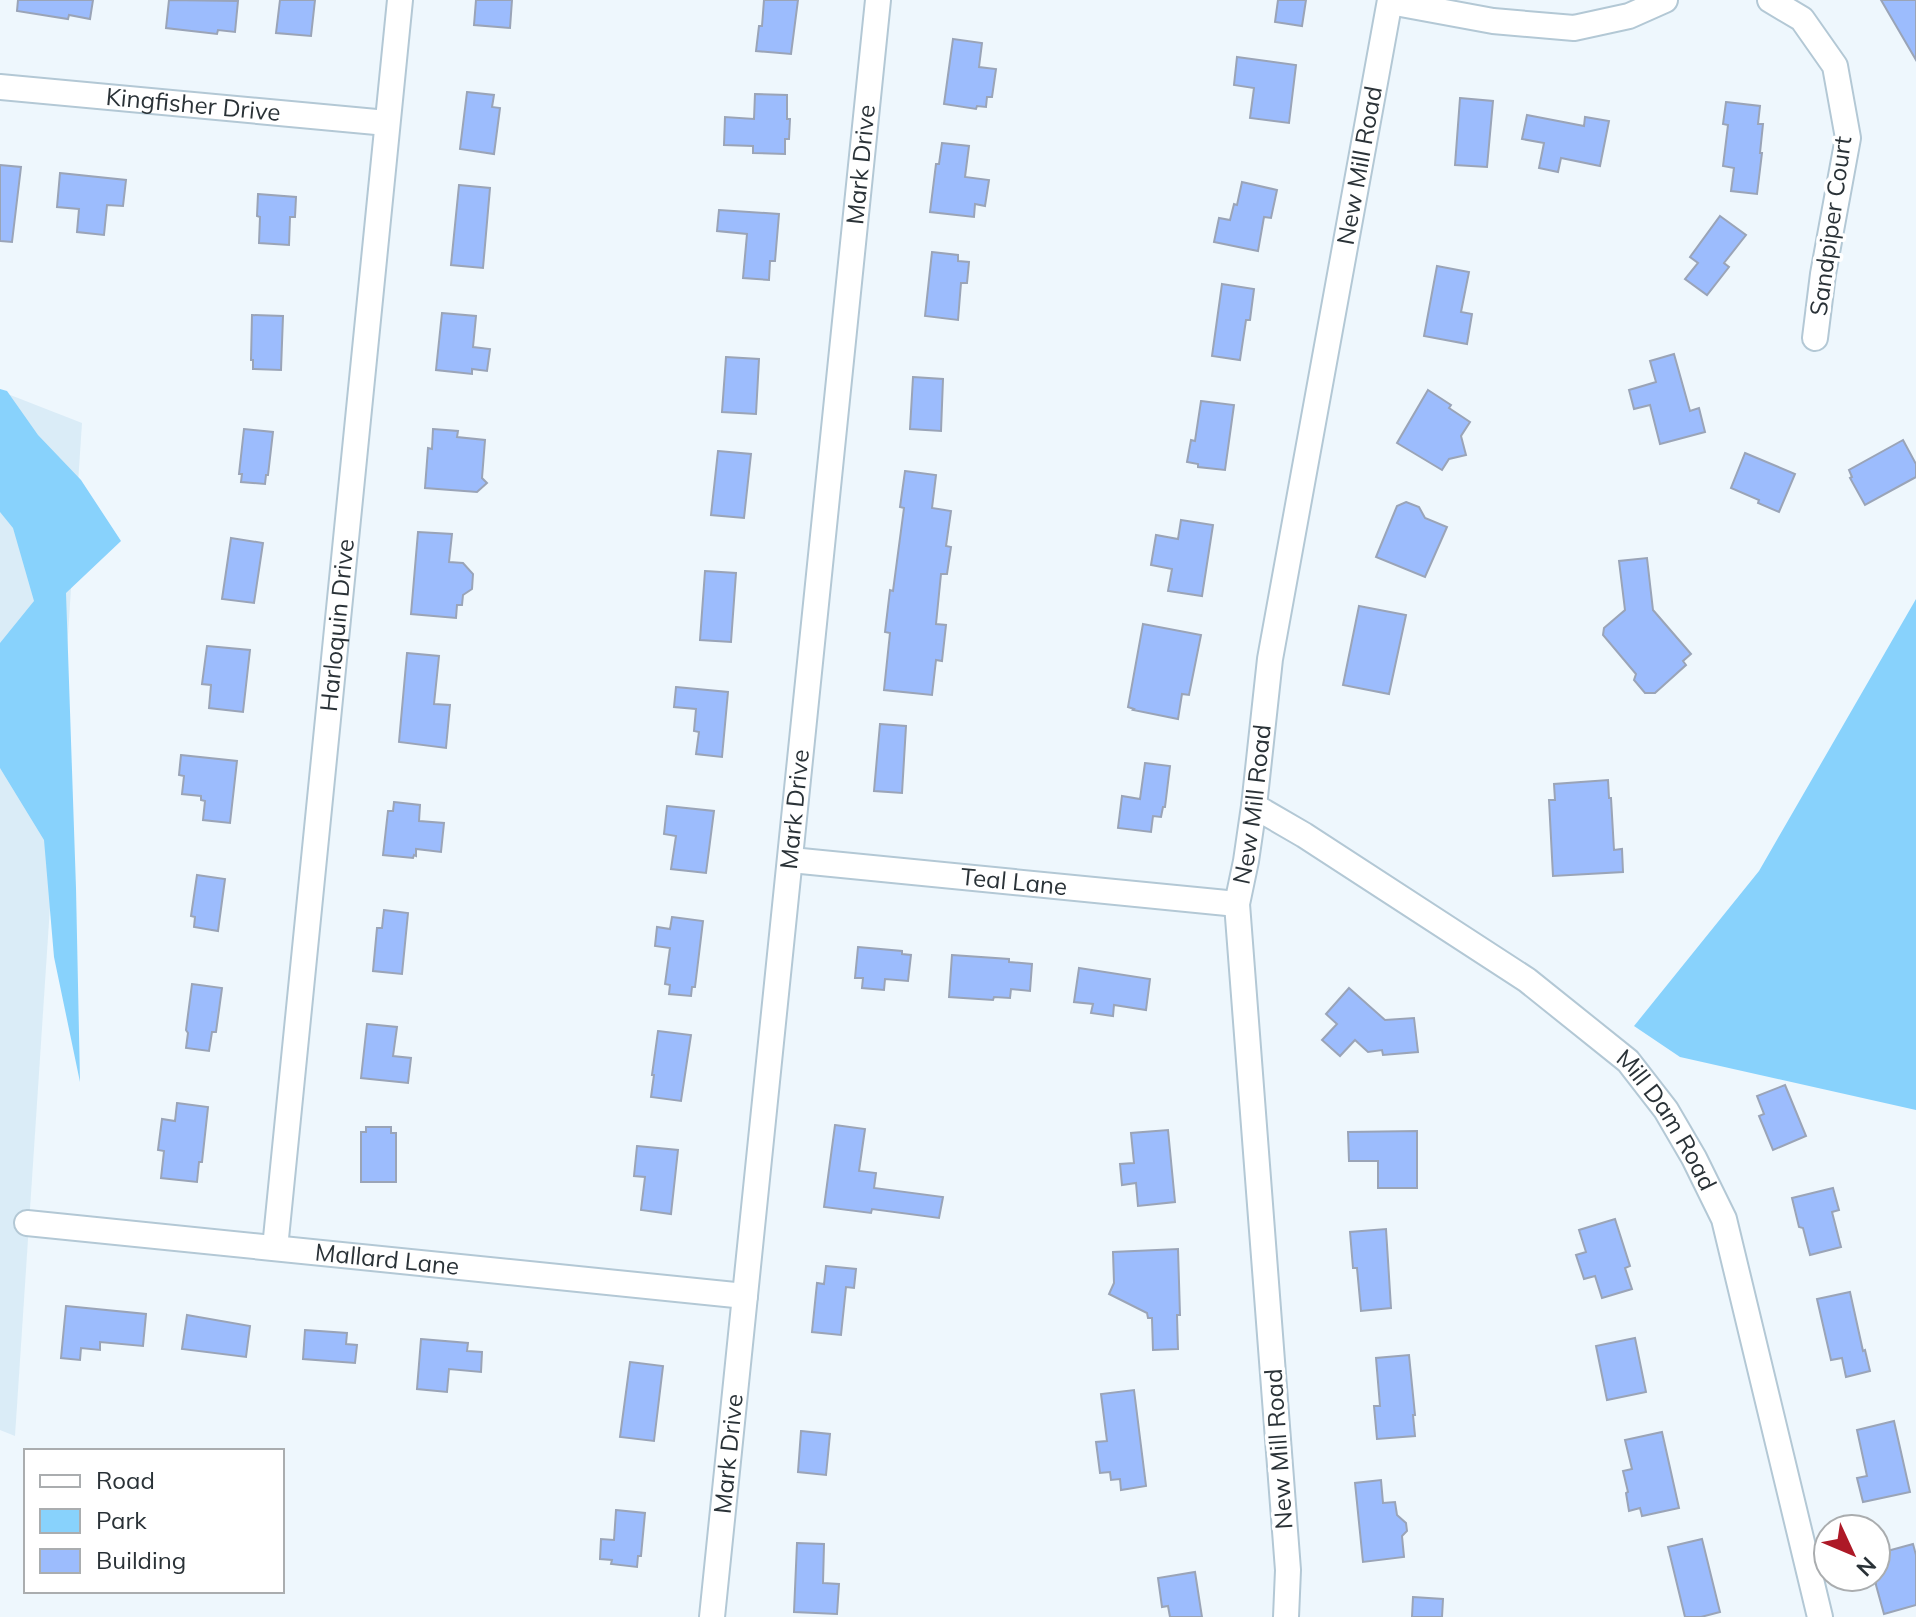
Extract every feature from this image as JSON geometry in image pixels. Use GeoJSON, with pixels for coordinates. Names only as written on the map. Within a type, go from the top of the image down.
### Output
{"type":"FeatureCollection","features":[{"type":"Feature","properties":{"kind":"street","name":"Harloquin Drive"},"geometry":{"type":"LineString","coordinates":[[275,1248],[400,0]]}},
{"type":"Feature","properties":{"kind":"street","name":"Mark Drive"},"geometry":{"type":"LineString","coordinates":[[712,1617],[878,0]]}},
{"type":"Feature","properties":{"kind":"street"},"geometry":{"type":"LineString","coordinates":[[1390,1],[1493,21],[1574,28],[1629,16],[1665,0]]}},
{"type":"Feature","properties":{"kind":"street","name":"Sandpiper Court"},"geometry":{"type":"LineString","coordinates":[[1770,0],[1802,19],[1835,66],[1848,138],[1823,274],[1815,338]]}},
{"type":"Feature","properties":{"kind":"street","name":"New Mill Road"},"geometry":{"type":"LineString","coordinates":[[1286,1617],[1288,1570],[1237,904],[1254,806],[1270,659],[1390,1]]}},
{"type":"Feature","properties":{"kind":"street","name":"Kingfisher Drive"},"geometry":{"type":"LineString","coordinates":[[0,87],[387,123]]}},
{"type":"Feature","properties":{"kind":"street","name":"Mill Dam Road"},"geometry":{"type":"LineString","coordinates":[[1254,806],[1304,835],[1527,980],[1628,1061],[1666,1110],[1724,1219],[1820,1617]]}},
{"type":"Feature","properties":{"kind":"street","name":"Teal Lane"},"geometry":{"type":"LineString","coordinates":[[791,860],[1237,904]]}},
{"type":"Feature","properties":{"kind":"street","name":"Mallard Lane"},"geometry":{"type":"LineString","coordinates":[[27,1223],[745,1296]]}},
{"type":"Feature","properties":{"kind":"shaded area"},"geometry":{"type":"Polygon","coordinates":[[[0,391],[82,423],[15,1436],[0,1430],[0,391]]]}},
{"type":"Feature","properties":{"kind":"green space"},"geometry":{"type":"Polygon","coordinates":[[[0,389],[7,391],[38,435],[81,480],[121,541],[66,593],[80,1082],[54,957],[44,840],[0,768],[0,643],[34,601],[13,528],[0,512],[0,389]]]}},
{"type":"Feature","properties":{"kind":"green space"},"geometry":{"type":"Polygon","coordinates":[[[1916,599],[1916,1110],[1680,1057],[1634,1026],[1759,871],[1916,599]]]}},
{"type":"Feature","properties":{"kind":"building"},"geometry":{"type":"Polygon","coordinates":[[[18,0],[93,0],[90,19],[69,15],[68,19],[17,11],[18,0]]]}},
{"type":"Feature","properties":{"kind":"building"},"geometry":{"type":"Polygon","coordinates":[[[169,0],[238,1],[235,32],[218,30],[217,34],[166,28],[169,0]]]}},
{"type":"Feature","properties":{"kind":"building"},"geometry":{"type":"Polygon","coordinates":[[[280,0],[315,0],[311,36],[276,33],[280,0]]]}},
{"type":"Feature","properties":{"kind":"building"},"geometry":{"type":"Polygon","coordinates":[[[476,0],[512,0],[510,28],[474,25],[476,0]]]}},
{"type":"Feature","properties":{"kind":"building"},"geometry":{"type":"Polygon","coordinates":[[[764,0],[798,0],[791,54],[756,51],[764,0]]]}},
{"type":"Feature","properties":{"kind":"building"},"geometry":{"type":"Polygon","coordinates":[[[1278,0],[1306,0],[1302,26],[1275,22],[1278,0]]]}},
{"type":"Feature","properties":{"kind":"building"},"geometry":{"type":"Polygon","coordinates":[[[1881,0],[1916,0],[1916,60],[1881,0]]]}},
{"type":"Feature","properties":{"kind":"building"},"geometry":{"type":"Polygon","coordinates":[[[953,39],[982,43],[979,67],[996,69],[992,97],[987,97],[986,107],[977,106],[976,109],[944,104],[953,39]]]}},
{"type":"Feature","properties":{"kind":"building"},"geometry":{"type":"Polygon","coordinates":[[[1237,57],[1296,65],[1289,123],[1250,118],[1254,88],[1234,85],[1237,57]]]}},
{"type":"Feature","properties":{"kind":"building"},"geometry":{"type":"Polygon","coordinates":[[[467,92],[494,95],[492,107],[500,108],[494,154],[460,149],[467,92]]]}},
{"type":"Feature","properties":{"kind":"building"},"geometry":{"type":"Polygon","coordinates":[[[755,94],[787,95],[787,119],[790,119],[785,154],[753,153],[753,146],[724,145],[725,117],[754,119],[755,94]]]}},
{"type":"Feature","properties":{"kind":"building"},"geometry":{"type":"Polygon","coordinates":[[[1460,98],[1493,101],[1487,167],[1455,165],[1460,98]]]}},
{"type":"Feature","properties":{"kind":"building"},"geometry":{"type":"Polygon","coordinates":[[[1726,102],[1760,106],[1758,124],[1763,124],[1757,194],[1731,191],[1734,168],[1723,166],[1728,125],[1723,124],[1726,102]]]}},
{"type":"Feature","properties":{"kind":"building"},"geometry":{"type":"Polygon","coordinates":[[[1527,115],[1584,126],[1585,117],[1609,121],[1600,166],[1561,158],[1558,172],[1539,168],[1544,143],[1522,139],[1527,115]]]}},
{"type":"Feature","properties":{"kind":"building"},"geometry":{"type":"Polygon","coordinates":[[[942,143],[969,146],[965,177],[989,180],[985,206],[975,204],[974,217],[930,212],[942,143]]]}},
{"type":"Feature","properties":{"kind":"building"},"geometry":{"type":"Polygon","coordinates":[[[0,165],[21,167],[12,242],[0,241],[0,165]]]}},
{"type":"Feature","properties":{"kind":"building"},"geometry":{"type":"Polygon","coordinates":[[[60,173],[126,180],[123,206],[107,205],[104,235],[77,232],[79,209],[57,207],[60,173]]]}},
{"type":"Feature","properties":{"kind":"building"},"geometry":{"type":"Polygon","coordinates":[[[1242,182],[1277,190],[1271,218],[1264,217],[1258,251],[1214,242],[1219,218],[1230,220],[1242,182]]]}},
{"type":"Feature","properties":{"kind":"building"},"geometry":{"type":"Polygon","coordinates":[[[459,185],[490,188],[483,268],[451,265],[459,185]]]}},
{"type":"Feature","properties":{"kind":"building"},"geometry":{"type":"Polygon","coordinates":[[[258,194],[296,197],[295,217],[290,217],[289,245],[259,243],[258,194]]]}},
{"type":"Feature","properties":{"kind":"building"},"geometry":{"type":"Polygon","coordinates":[[[719,210],[779,214],[775,261],[770,261],[769,280],[743,278],[747,234],[717,231],[719,210]]]}},
{"type":"Feature","properties":{"kind":"building"},"geometry":{"type":"Polygon","coordinates":[[[1720,216],[1746,235],[1724,263],[1729,267],[1707,295],[1685,279],[1698,263],[1690,257],[1720,216]]]}},
{"type":"Feature","properties":{"kind":"building"},"geometry":{"type":"Polygon","coordinates":[[[932,252],[958,255],[958,261],[969,262],[967,283],[961,283],[958,320],[925,316],[932,252]]]}},
{"type":"Feature","properties":{"kind":"building"},"geometry":{"type":"Polygon","coordinates":[[[1437,266],[1469,272],[1461,312],[1472,314],[1467,344],[1424,336],[1437,266]]]}},
{"type":"Feature","properties":{"kind":"building"},"geometry":{"type":"Polygon","coordinates":[[[1222,284],[1254,289],[1240,360],[1212,356],[1222,284]]]}},
{"type":"Feature","properties":{"kind":"building"},"geometry":{"type":"Polygon","coordinates":[[[442,313],[476,316],[473,347],[490,349],[487,371],[472,369],[472,374],[436,370],[442,313]]]}},
{"type":"Feature","properties":{"kind":"building"},"geometry":{"type":"Polygon","coordinates":[[[252,315],[283,316],[281,370],[253,369],[252,315]]]}},
{"type":"Feature","properties":{"kind":"building"},"geometry":{"type":"Polygon","coordinates":[[[1674,354],[1690,411],[1699,408],[1705,432],[1660,444],[1650,405],[1634,409],[1629,390],[1656,382],[1650,361],[1674,354]]]}},
{"type":"Feature","properties":{"kind":"building"},"geometry":{"type":"Polygon","coordinates":[[[726,357],[759,359],[756,414],[722,412],[726,357]]]}},
{"type":"Feature","properties":{"kind":"building"},"geometry":{"type":"Polygon","coordinates":[[[913,377],[943,379],[941,431],[910,429],[913,377]]]}},
{"type":"Feature","properties":{"kind":"building"},"geometry":{"type":"Polygon","coordinates":[[[1428,390],[1470,422],[1461,436],[1466,455],[1449,459],[1442,470],[1397,443],[1428,390]]]}},
{"type":"Feature","properties":{"kind":"building"},"geometry":{"type":"Polygon","coordinates":[[[1201,401],[1234,405],[1225,470],[1198,467],[1198,464],[1187,462],[1191,440],[1195,441],[1201,401]]]}},
{"type":"Feature","properties":{"kind":"building"},"geometry":{"type":"Polygon","coordinates":[[[244,429],[273,432],[265,484],[241,482],[242,474],[239,474],[244,429]]]}},
{"type":"Feature","properties":{"kind":"building"},"geometry":{"type":"Polygon","coordinates":[[[433,429],[458,431],[457,437],[485,440],[482,478],[487,483],[477,492],[425,488],[428,448],[432,449],[433,429]]]}},
{"type":"Feature","properties":{"kind":"building"},"geometry":{"type":"Polygon","coordinates":[[[1903,440],[1916,464],[1916,477],[1865,505],[1850,478],[1849,470],[1903,440]]]}},
{"type":"Feature","properties":{"kind":"building"},"geometry":{"type":"Polygon","coordinates":[[[718,451],[751,454],[744,518],[711,515],[718,451]]]}},
{"type":"Feature","properties":{"kind":"building"},"geometry":{"type":"Polygon","coordinates":[[[1745,453],[1795,474],[1779,512],[1731,488],[1745,453]]]}},
{"type":"Feature","properties":{"kind":"building"},"geometry":{"type":"Polygon","coordinates":[[[905,471],[936,475],[932,508],[951,511],[946,546],[951,547],[947,574],[941,574],[936,624],[946,625],[942,661],[936,660],[932,695],[884,690],[890,633],[885,632],[904,508],[900,507],[905,471]]]}},
{"type":"Feature","properties":{"kind":"building"},"geometry":{"type":"Polygon","coordinates":[[[1406,502],[1419,507],[1425,518],[1447,527],[1425,577],[1376,557],[1397,506],[1406,502]]]}},
{"type":"Feature","properties":{"kind":"building"},"geometry":{"type":"Polygon","coordinates":[[[1181,520],[1213,525],[1202,596],[1168,591],[1172,569],[1151,565],[1156,535],[1178,539],[1181,520]]]}},
{"type":"Feature","properties":{"kind":"building"},"geometry":{"type":"Polygon","coordinates":[[[418,532],[452,534],[449,562],[463,563],[473,574],[472,589],[463,595],[462,605],[457,605],[456,618],[411,614],[418,532]]]}},
{"type":"Feature","properties":{"kind":"building"},"geometry":{"type":"Polygon","coordinates":[[[231,538],[263,543],[254,603],[222,599],[231,538]]]}},
{"type":"Feature","properties":{"kind":"building"},"geometry":{"type":"Polygon","coordinates":[[[1647,558],[1653,610],[1691,654],[1683,661],[1686,665],[1655,693],[1645,693],[1634,680],[1636,674],[1603,635],[1604,628],[1625,610],[1619,561],[1647,558]]]}},
{"type":"Feature","properties":{"kind":"building"},"geometry":{"type":"Polygon","coordinates":[[[705,571],[736,573],[731,642],[700,640],[705,571]]]}},
{"type":"Feature","properties":{"kind":"building"},"geometry":{"type":"Polygon","coordinates":[[[1359,606],[1406,615],[1389,694],[1343,685],[1359,606]]]}},
{"type":"Feature","properties":{"kind":"building"},"geometry":{"type":"Polygon","coordinates":[[[1143,624],[1201,635],[1189,695],[1182,694],[1178,719],[1128,707],[1143,624]]]}},
{"type":"Feature","properties":{"kind":"building"},"geometry":{"type":"Polygon","coordinates":[[[207,646],[250,650],[243,712],[209,708],[211,685],[202,684],[207,646]]]}},
{"type":"Feature","properties":{"kind":"building"},"geometry":{"type":"Polygon","coordinates":[[[407,653],[439,656],[434,704],[450,705],[446,748],[399,742],[407,653]]]}},
{"type":"Feature","properties":{"kind":"building"},"geometry":{"type":"Polygon","coordinates":[[[676,687],[728,692],[722,757],[696,754],[699,732],[694,731],[696,709],[674,707],[676,687]]]}},
{"type":"Feature","properties":{"kind":"building"},"geometry":{"type":"Polygon","coordinates":[[[880,724],[906,726],[902,793],[874,791],[880,724]]]}},
{"type":"Feature","properties":{"kind":"building"},"geometry":{"type":"Polygon","coordinates":[[[181,755],[237,761],[230,823],[203,820],[205,801],[201,800],[201,796],[182,794],[184,776],[179,775],[181,755]]]}},
{"type":"Feature","properties":{"kind":"building"},"geometry":{"type":"Polygon","coordinates":[[[1145,763],[1170,766],[1161,817],[1153,816],[1151,832],[1118,828],[1122,796],[1140,799],[1145,763]]]}},
{"type":"Feature","properties":{"kind":"building"},"geometry":{"type":"Polygon","coordinates":[[[1608,780],[1614,850],[1622,849],[1623,872],[1553,876],[1549,800],[1555,800],[1554,784],[1608,780]]]}},
{"type":"Feature","properties":{"kind":"building"},"geometry":{"type":"Polygon","coordinates":[[[394,802],[420,805],[419,821],[444,823],[441,852],[416,849],[413,858],[383,855],[388,811],[393,811],[394,802]]]}},
{"type":"Feature","properties":{"kind":"building"},"geometry":{"type":"Polygon","coordinates":[[[667,806],[714,811],[706,873],[671,869],[676,836],[664,834],[667,806]]]}},
{"type":"Feature","properties":{"kind":"building"},"geometry":{"type":"Polygon","coordinates":[[[197,875],[225,879],[218,931],[194,927],[195,917],[191,916],[197,875]]]}},
{"type":"Feature","properties":{"kind":"building"},"geometry":{"type":"Polygon","coordinates":[[[384,910],[408,913],[402,974],[373,971],[377,928],[382,928],[384,910]]]}},
{"type":"Feature","properties":{"kind":"building"},"geometry":{"type":"Polygon","coordinates":[[[672,917],[703,921],[695,987],[692,987],[691,996],[669,994],[670,985],[665,984],[670,948],[655,946],[657,927],[670,929],[672,917]]]}},
{"type":"Feature","properties":{"kind":"building"},"geometry":{"type":"Polygon","coordinates":[[[858,947],[902,951],[902,954],[911,955],[908,981],[885,979],[884,990],[862,988],[863,978],[855,978],[858,947]]]}},
{"type":"Feature","properties":{"kind":"building"},"geometry":{"type":"Polygon","coordinates":[[[952,955],[1032,964],[1030,991],[1011,989],[1010,998],[994,997],[993,1000],[949,997],[952,955]]]}},
{"type":"Feature","properties":{"kind":"building"},"geometry":{"type":"Polygon","coordinates":[[[1079,968],[1150,979],[1146,1010],[1114,1005],[1113,1016],[1091,1013],[1093,1004],[1074,1002],[1079,968]]]}},
{"type":"Feature","properties":{"kind":"building"},"geometry":{"type":"Polygon","coordinates":[[[192,984],[222,988],[216,1032],[212,1032],[209,1051],[186,1048],[192,984]]]}},
{"type":"Feature","properties":{"kind":"building"},"geometry":{"type":"Polygon","coordinates":[[[1349,988],[1385,1020],[1414,1018],[1418,1052],[1383,1055],[1382,1050],[1368,1052],[1355,1040],[1340,1056],[1322,1040],[1337,1024],[1326,1014],[1349,988]]]}},
{"type":"Feature","properties":{"kind":"building"},"geometry":{"type":"Polygon","coordinates":[[[367,1024],[397,1027],[393,1056],[411,1058],[408,1083],[361,1078],[367,1024]]]}},
{"type":"Feature","properties":{"kind":"building"},"geometry":{"type":"Polygon","coordinates":[[[658,1031],[691,1035],[681,1101],[651,1097],[658,1031]]]}},
{"type":"Feature","properties":{"kind":"building"},"geometry":{"type":"Polygon","coordinates":[[[1785,1085],[1806,1136],[1773,1150],[1759,1116],[1764,1114],[1757,1096],[1785,1085]]]}},
{"type":"Feature","properties":{"kind":"building"},"geometry":{"type":"Polygon","coordinates":[[[177,1103],[208,1107],[197,1182],[161,1178],[164,1151],[158,1150],[162,1119],[175,1121],[177,1103]]]}},
{"type":"Feature","properties":{"kind":"building"},"geometry":{"type":"Polygon","coordinates":[[[835,1125],[865,1129],[859,1171],[876,1173],[874,1188],[943,1197],[939,1218],[872,1209],[871,1213],[824,1207],[835,1125]]]}},
{"type":"Feature","properties":{"kind":"building"},"geometry":{"type":"Polygon","coordinates":[[[366,1127],[391,1127],[391,1133],[396,1133],[396,1182],[361,1182],[361,1132],[366,1132],[366,1127]]]}},
{"type":"Feature","properties":{"kind":"building"},"geometry":{"type":"Polygon","coordinates":[[[1168,1130],[1175,1202],[1138,1206],[1136,1183],[1122,1185],[1120,1164],[1134,1163],[1131,1133],[1168,1130]]]}},
{"type":"Feature","properties":{"kind":"building"},"geometry":{"type":"Polygon","coordinates":[[[1417,1131],[1417,1188],[1378,1188],[1378,1161],[1349,1161],[1348,1132],[1417,1131]]]}},
{"type":"Feature","properties":{"kind":"building"},"geometry":{"type":"Polygon","coordinates":[[[637,1146],[678,1150],[671,1214],[641,1210],[645,1177],[634,1176],[637,1146]]]}},
{"type":"Feature","properties":{"kind":"building"},"geometry":{"type":"Polygon","coordinates":[[[1833,1188],[1839,1210],[1832,1212],[1841,1247],[1810,1255],[1792,1198],[1833,1188]]]}},
{"type":"Feature","properties":{"kind":"building"},"geometry":{"type":"Polygon","coordinates":[[[1615,1219],[1630,1266],[1625,1268],[1632,1289],[1602,1298],[1595,1276],[1584,1279],[1576,1255],[1586,1252],[1579,1230],[1615,1219]]]}},
{"type":"Feature","properties":{"kind":"building"},"geometry":{"type":"Polygon","coordinates":[[[1386,1229],[1391,1308],[1361,1311],[1350,1232],[1386,1229]]]}},
{"type":"Feature","properties":{"kind":"building"},"geometry":{"type":"Polygon","coordinates":[[[1178,1249],[1178,1349],[1153,1350],[1152,1318],[1109,1294],[1114,1283],[1113,1252],[1178,1249]]]}},
{"type":"Feature","properties":{"kind":"building"},"geometry":{"type":"Polygon","coordinates":[[[826,1266],[856,1269],[854,1288],[846,1287],[841,1335],[812,1332],[817,1283],[824,1284],[826,1266]]]}},
{"type":"Feature","properties":{"kind":"building"},"geometry":{"type":"Polygon","coordinates":[[[1850,1292],[1870,1371],[1846,1377],[1842,1358],[1831,1360],[1817,1299],[1850,1292]]]}},
{"type":"Feature","properties":{"kind":"building"},"geometry":{"type":"Polygon","coordinates":[[[66,1306],[146,1314],[143,1346],[100,1342],[100,1350],[81,1348],[80,1360],[61,1358],[66,1306]]]}},
{"type":"Feature","properties":{"kind":"building"},"geometry":{"type":"Polygon","coordinates":[[[187,1315],[250,1326],[246,1357],[182,1349],[187,1315]]]}},
{"type":"Feature","properties":{"kind":"building"},"geometry":{"type":"Polygon","coordinates":[[[305,1330],[347,1333],[346,1344],[357,1345],[355,1363],[303,1359],[305,1330]]]}},
{"type":"Feature","properties":{"kind":"building"},"geometry":{"type":"Polygon","coordinates":[[[1635,1338],[1646,1392],[1607,1400],[1596,1346],[1635,1338]]]}},
{"type":"Feature","properties":{"kind":"building"},"geometry":{"type":"Polygon","coordinates":[[[421,1339],[468,1343],[467,1351],[482,1352],[481,1372],[449,1369],[447,1392],[417,1389],[421,1339]]]}},
{"type":"Feature","properties":{"kind":"building"},"geometry":{"type":"Polygon","coordinates":[[[1409,1355],[1415,1436],[1377,1439],[1374,1406],[1380,1406],[1376,1358],[1409,1355]]]}},
{"type":"Feature","properties":{"kind":"building"},"geometry":{"type":"Polygon","coordinates":[[[630,1362],[663,1366],[654,1441],[620,1437],[630,1362]]]}},
{"type":"Feature","properties":{"kind":"building"},"geometry":{"type":"Polygon","coordinates":[[[1134,1390],[1146,1486],[1121,1490],[1120,1479],[1111,1480],[1110,1472],[1100,1473],[1096,1442],[1107,1441],[1101,1394],[1134,1390]]]}},
{"type":"Feature","properties":{"kind":"building"},"geometry":{"type":"Polygon","coordinates":[[[1894,1421],[1910,1492],[1863,1502],[1857,1478],[1867,1476],[1857,1430],[1894,1421]]]}},
{"type":"Feature","properties":{"kind":"building"},"geometry":{"type":"Polygon","coordinates":[[[801,1431],[830,1434],[826,1475],[798,1472],[801,1431]]]}},
{"type":"Feature","properties":{"kind":"building"},"geometry":{"type":"Polygon","coordinates":[[[1662,1432],[1679,1508],[1642,1516],[1640,1508],[1629,1511],[1623,1471],[1632,1469],[1625,1440],[1662,1432]]]}},
{"type":"Feature","properties":{"kind":"building"},"geometry":{"type":"Polygon","coordinates":[[[1381,1480],[1383,1503],[1395,1502],[1397,1515],[1406,1523],[1407,1531],[1402,1536],[1404,1557],[1363,1562],[1355,1483],[1381,1480]]]}},
{"type":"Feature","properties":{"kind":"building"},"geometry":{"type":"Polygon","coordinates":[[[616,1510],[645,1513],[637,1567],[611,1564],[612,1560],[600,1559],[601,1539],[614,1540],[616,1510]]]}},
{"type":"Feature","properties":{"kind":"building"},"geometry":{"type":"Polygon","coordinates":[[[1702,1539],[1720,1612],[1685,1617],[1668,1547],[1702,1539]]]}},
{"type":"Feature","properties":{"kind":"building"},"geometry":{"type":"Polygon","coordinates":[[[797,1543],[824,1544],[823,1583],[839,1584],[837,1614],[794,1612],[797,1543]]]}},
{"type":"Feature","properties":{"kind":"building"},"geometry":{"type":"Polygon","coordinates":[[[1913,1544],[1916,1555],[1916,1605],[1884,1614],[1878,1593],[1892,1593],[1892,1550],[1913,1544]]]}},
{"type":"Feature","properties":{"kind":"building"},"geometry":{"type":"Polygon","coordinates":[[[1195,1572],[1202,1617],[1170,1617],[1168,1606],[1162,1607],[1158,1578],[1195,1572]]]}},
{"type":"Feature","properties":{"kind":"building"},"geometry":{"type":"Polygon","coordinates":[[[1413,1597],[1443,1599],[1442,1617],[1412,1617],[1413,1597]]]}}]}
